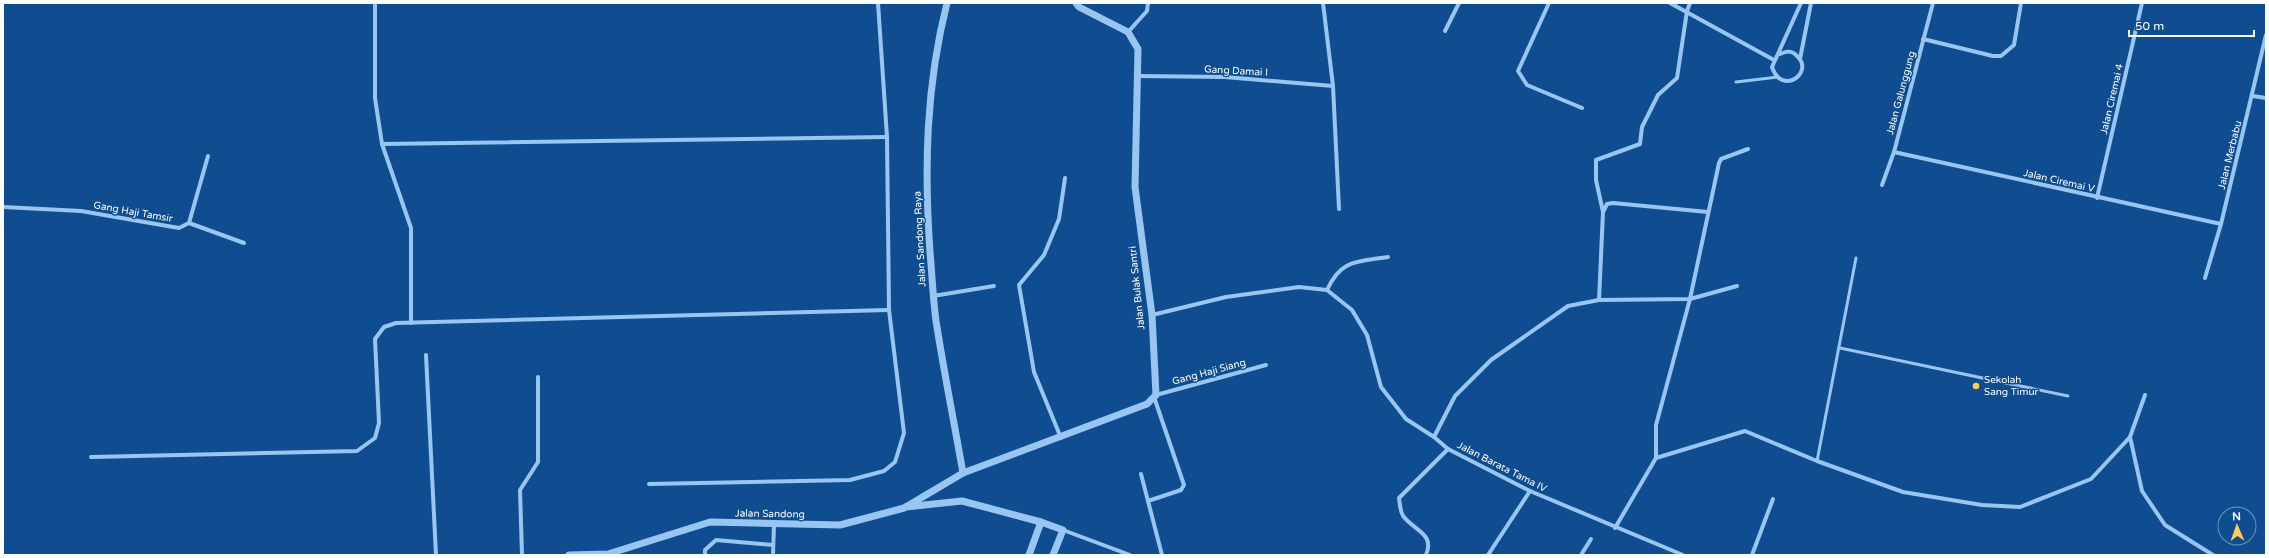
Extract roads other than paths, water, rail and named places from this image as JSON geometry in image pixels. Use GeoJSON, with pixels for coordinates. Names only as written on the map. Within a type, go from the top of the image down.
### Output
{"type":"FeatureCollection","features":[{"type":"Feature","properties":{"kind":"street"},"geometry":{"type":"LineString","coordinates":[[375,3],[374,98],[382,144],[412,228],[412,322]]}},
{"type":"Feature","properties":{"kind":"street"},"geometry":{"type":"LineString","coordinates":[[649,484],[850,480],[884,471],[895,462],[904,433],[889,310],[887,137],[878,3]]}},
{"type":"Feature","properties":{"kind":"street","name":"Jalan Sandong Raya"},"geometry":{"type":"LineString","coordinates":[[947,3],[938,40],[930,92],[927,156],[928,223],[933,296],[963,473]]}},
{"type":"Feature","properties":{"kind":"street"},"geometry":{"type":"LineString","coordinates":[[1076,3],[1079,7],[1128,32],[1147,11],[1148,3]]}},
{"type":"Feature","properties":{"kind":"street"},"geometry":{"type":"LineString","coordinates":[[1323,3],[1333,86],[1339,209]]}},
{"type":"Feature","properties":{"kind":"street"},"geometry":{"type":"LineString","coordinates":[[1445,32],[1459,3]]}},
{"type":"Feature","properties":{"kind":"street"},"geometry":{"type":"LineString","coordinates":[[1549,3],[1518,71],[1527,85],[1582,108]]}},
{"type":"Feature","properties":{"kind":"street"},"geometry":{"type":"LineString","coordinates":[[1670,3],[1774,60]]}},
{"type":"Feature","properties":{"kind":"street"},"geometry":{"type":"LineString","coordinates":[[1599,300],[1603,212],[1596,180],[1596,160],[1640,144],[1642,127],[1658,95],[1677,78],[1687,11],[1690,3]]}},
{"type":"Feature","properties":{"kind":"street"},"geometry":{"type":"LineString","coordinates":[[1780,54],[1801,3]]}},
{"type":"Feature","properties":{"kind":"street"},"geometry":{"type":"LineString","coordinates":[[1800,59],[1811,3]]}},
{"type":"Feature","properties":{"kind":"street","name":"Jalan Galunggung"},"geometry":{"type":"LineString","coordinates":[[1882,185],[1894,152],[1933,3]]}},
{"type":"Feature","properties":{"kind":"street"},"geometry":{"type":"LineString","coordinates":[[1923,39],[1993,56],[2001,56],[2014,45],[2021,3]]}},
{"type":"Feature","properties":{"kind":"street","name":"Jalan Ciremai 4"},"geometry":{"type":"LineString","coordinates":[[2097,198],[2142,3]]}},
{"type":"Feature","properties":{"kind":"street","name":"Jalan Bulak Santri"},"geometry":{"type":"LineString","coordinates":[[1128,32],[1138,49],[1135,187],[1152,315],[1155,396]]}},
{"type":"Feature","properties":{"kind":"street","name":"Jalan Merbabu"},"geometry":{"type":"LineString","coordinates":[[2205,278],[2221,224],[2253,96],[2266,35]]}},
{"type":"Feature","properties":{"kind":"street"},"geometry":{"type":"LineString","coordinates":[[1787,51],[1795,53],[1800,59],[1803,66],[1801,74],[1796,79],[1788,82],[1778,77],[1772,67],[1774,60],[1780,54],[1787,51]]}},
{"type":"Feature","properties":{"kind":"street","name":"Gang Damai I"},"geometry":{"type":"LineString","coordinates":[[1137,76],[1224,77],[1333,86]]}},
{"type":"Feature","properties":{"kind":"street"},"geometry":{"type":"LineString","coordinates":[[2253,96],[2266,98]]}},
{"type":"Feature","properties":{"kind":"street"},"geometry":{"type":"LineString","coordinates":[[382,144],[887,137]]}},
{"type":"Feature","properties":{"kind":"street"},"geometry":{"type":"LineString","coordinates":[[1615,528],[1656,458],[1656,425],[1690,299],[1719,163],[1721,159],[1748,149]]}},
{"type":"Feature","properties":{"kind":"street","name":"Jalan Ciremai V"},"geometry":{"type":"LineString","coordinates":[[1894,152],[2097,198],[2221,224]]}},
{"type":"Feature","properties":{"kind":"street"},"geometry":{"type":"LineString","coordinates":[[208,156],[189,223],[244,243]]}},
{"type":"Feature","properties":{"kind":"street"},"geometry":{"type":"LineString","coordinates":[[1061,438],[1034,372],[1018,285],[1044,255],[1059,219],[1065,178]]}},
{"type":"Feature","properties":{"kind":"street"},"geometry":{"type":"LineString","coordinates":[[1603,212],[1607,204],[1614,203],[1708,212]]}},
{"type":"Feature","properties":{"kind":"street","name":"Gang Haji Tamsir"},"geometry":{"type":"LineString","coordinates":[[3,207],[81,211],[179,228],[189,223]]}},
{"type":"Feature","properties":{"kind":"street"},"geometry":{"type":"LineString","coordinates":[[1152,315],[1226,297],[1291,288],[1327,290],[1334,275],[1350,263],[1388,257]]}},
{"type":"Feature","properties":{"kind":"street"},"geometry":{"type":"LineString","coordinates":[[933,296],[994,286]]}},
{"type":"Feature","properties":{"kind":"street"},"geometry":{"type":"LineString","coordinates":[[1434,437],[1455,396],[1491,360],[1568,306],[1599,300],[1690,299],[1737,286]]}},
{"type":"Feature","properties":{"kind":"street","name":"Jalan Barata Tama IV"},"geometry":{"type":"LineString","coordinates":[[1327,290],[1352,310],[1366,335],[1381,387],[1406,419],[1434,437],[1448,449],[1530,491],[1615,528],[1683,555]]}},
{"type":"Feature","properties":{"kind":"street"},"geometry":{"type":"LineString","coordinates":[[91,457],[357,452],[375,438],[379,423],[376,339],[384,327],[396,323],[889,310]]}},
{"type":"Feature","properties":{"kind":"street"},"geometry":{"type":"LineString","coordinates":[[426,355],[436,555]]}},
{"type":"Feature","properties":{"kind":"street","name":"Gang Haji Siang"},"geometry":{"type":"LineString","coordinates":[[1155,396],[1266,365]]}},
{"type":"Feature","properties":{"kind":"street"},"geometry":{"type":"LineString","coordinates":[[522,555],[520,490],[538,462],[538,376]]}},
{"type":"Feature","properties":{"kind":"street"},"geometry":{"type":"LineString","coordinates":[[1656,458],[1745,431],[1818,461],[1903,492],[1982,505],[2020,507],[2091,479],[2130,437],[2145,395]]}},
{"type":"Feature","properties":{"kind":"street"},"geometry":{"type":"LineString","coordinates":[[963,473],[1061,438],[1147,404],[1155,396],[1184,485],[1180,490],[1148,501]]}},
{"type":"Feature","properties":{"kind":"street"},"geometry":{"type":"LineString","coordinates":[[2130,437],[2142,491],[2165,525],[2213,555]]}},
{"type":"Feature","properties":{"kind":"street"},"geometry":{"type":"LineString","coordinates":[[1426,555],[1429,547],[1427,538],[1402,516],[1399,498],[1448,449]]}},
{"type":"Feature","properties":{"kind":"street","name":"Jalan Sandong"},"geometry":{"type":"LineString","coordinates":[[569,555],[608,555],[710,522],[840,525],[904,508],[963,473]]}},
{"type":"Feature","properties":{"kind":"street"},"geometry":{"type":"LineString","coordinates":[[1141,474],[1162,555]]}},
{"type":"Feature","properties":{"kind":"street"},"geometry":{"type":"LineString","coordinates":[[1488,555],[1530,491]]}},
{"type":"Feature","properties":{"kind":"street"},"geometry":{"type":"LineString","coordinates":[[1752,555],[1773,499]]}},
{"type":"Feature","properties":{"kind":"street"},"geometry":{"type":"LineString","coordinates":[[904,508],[962,501],[1041,522],[1130,555]]}},
{"type":"Feature","properties":{"kind":"street"},"geometry":{"type":"LineString","coordinates":[[1029,555],[1041,522]]}},
{"type":"Feature","properties":{"kind":"street"},"geometry":{"type":"LineString","coordinates":[[773,555],[774,524]]}},
{"type":"Feature","properties":{"kind":"street"},"geometry":{"type":"LineString","coordinates":[[1053,555],[1062,530]]}},
{"type":"Feature","properties":{"kind":"street"},"geometry":{"type":"LineString","coordinates":[[1581,555],[1591,539]]}},
{"type":"Feature","properties":{"kind":"street"},"geometry":{"type":"LineString","coordinates":[[705,555],[705,550],[716,540],[773,545]]}},
{"type":"Feature","properties":{"kind":"lane"},"geometry":{"type":"LineString","coordinates":[[1736,82],[1778,77]]}},
{"type":"Feature","properties":{"kind":"lane"},"geometry":{"type":"LineString","coordinates":[[1818,461],[1856,258]]}},
{"type":"Feature","properties":{"kind":"lane"},"geometry":{"type":"LineString","coordinates":[[1840,348],[2068,396]]}},
{"type":"Feature","properties":{"kind":"place","name":"Sekolah Sang Timur"},"geometry":{"type":"Point","coordinates":[1976,386]}}]}
